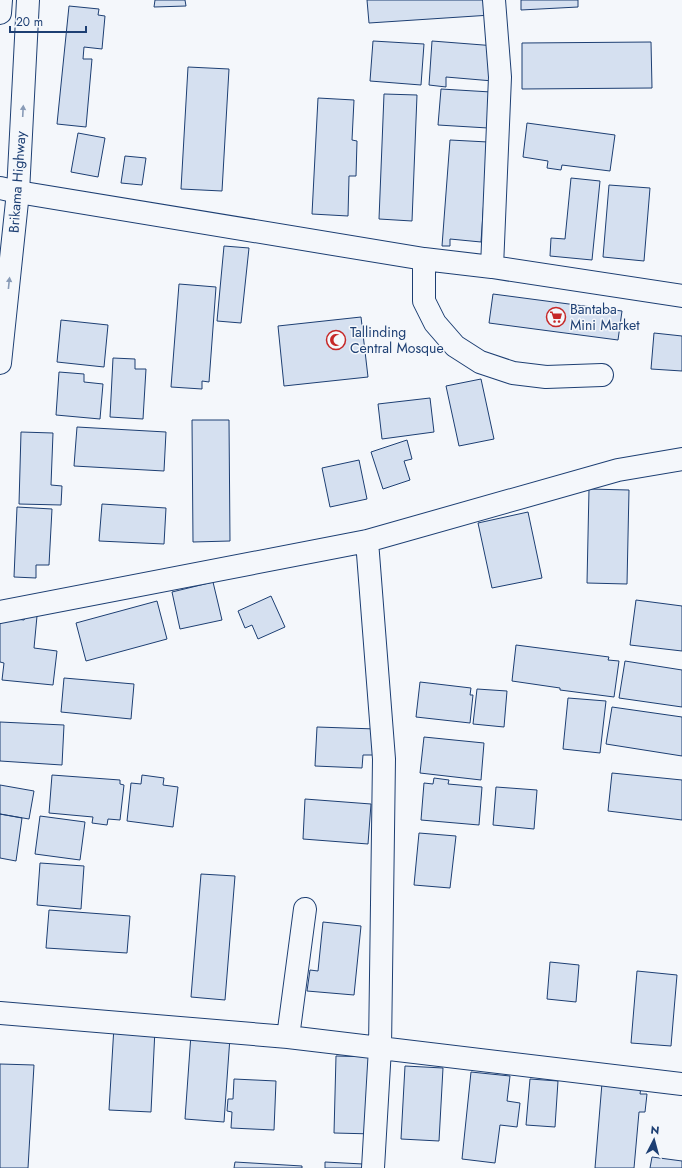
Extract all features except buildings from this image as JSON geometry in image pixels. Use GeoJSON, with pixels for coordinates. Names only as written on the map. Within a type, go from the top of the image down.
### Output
{"type":"FeatureCollection","features":[{"type":"Feature","properties":{"kind":"main road"},"geometry":{"type":"LineString","coordinates":[[0,0],[0,13]]}},
{"type":"Feature","properties":{"kind":"main road","name":"Brikama Highway"},"geometry":{"type":"LineString","coordinates":[[0,363],[9,190],[28,0]]}},
{"type":"Feature","properties":{"kind":"main road"},"geometry":{"type":"LineString","coordinates":[[492,267],[500,77],[494,0]]}},
{"type":"Feature","properties":{"kind":"main road"},"geometry":{"type":"LineString","coordinates":[[9,190],[424,259],[492,267],[682,296]]}},
{"type":"Feature","properties":{"kind":"main road"},"geometry":{"type":"LineString","coordinates":[[424,259],[424,301],[435,323],[455,346],[480,362],[513,373],[546,376],[602,375]]}},
{"type":"Feature","properties":{"kind":"main road"},"geometry":{"type":"LineString","coordinates":[[0,612],[367,541],[618,470],[682,459]]}},
{"type":"Feature","properties":{"kind":"main road"},"geometry":{"type":"LineString","coordinates":[[367,541],[384,759],[380,1048],[373,1168]]}},
{"type":"Feature","properties":{"kind":"main road"},"geometry":{"type":"LineString","coordinates":[[288,1037],[305,909]]}},
{"type":"Feature","properties":{"kind":"main road"},"geometry":{"type":"LineString","coordinates":[[0,1013],[288,1037],[682,1084]]}},
{"type":"Feature","properties":{"kind":"place","name":"Bantaba Mini Market"},"geometry":{"type":"Point","coordinates":[556,317]}},
{"type":"Feature","properties":{"kind":"place","name":"Tallinding Central Mosque"},"geometry":{"type":"Point","coordinates":[336,340]}}]}
